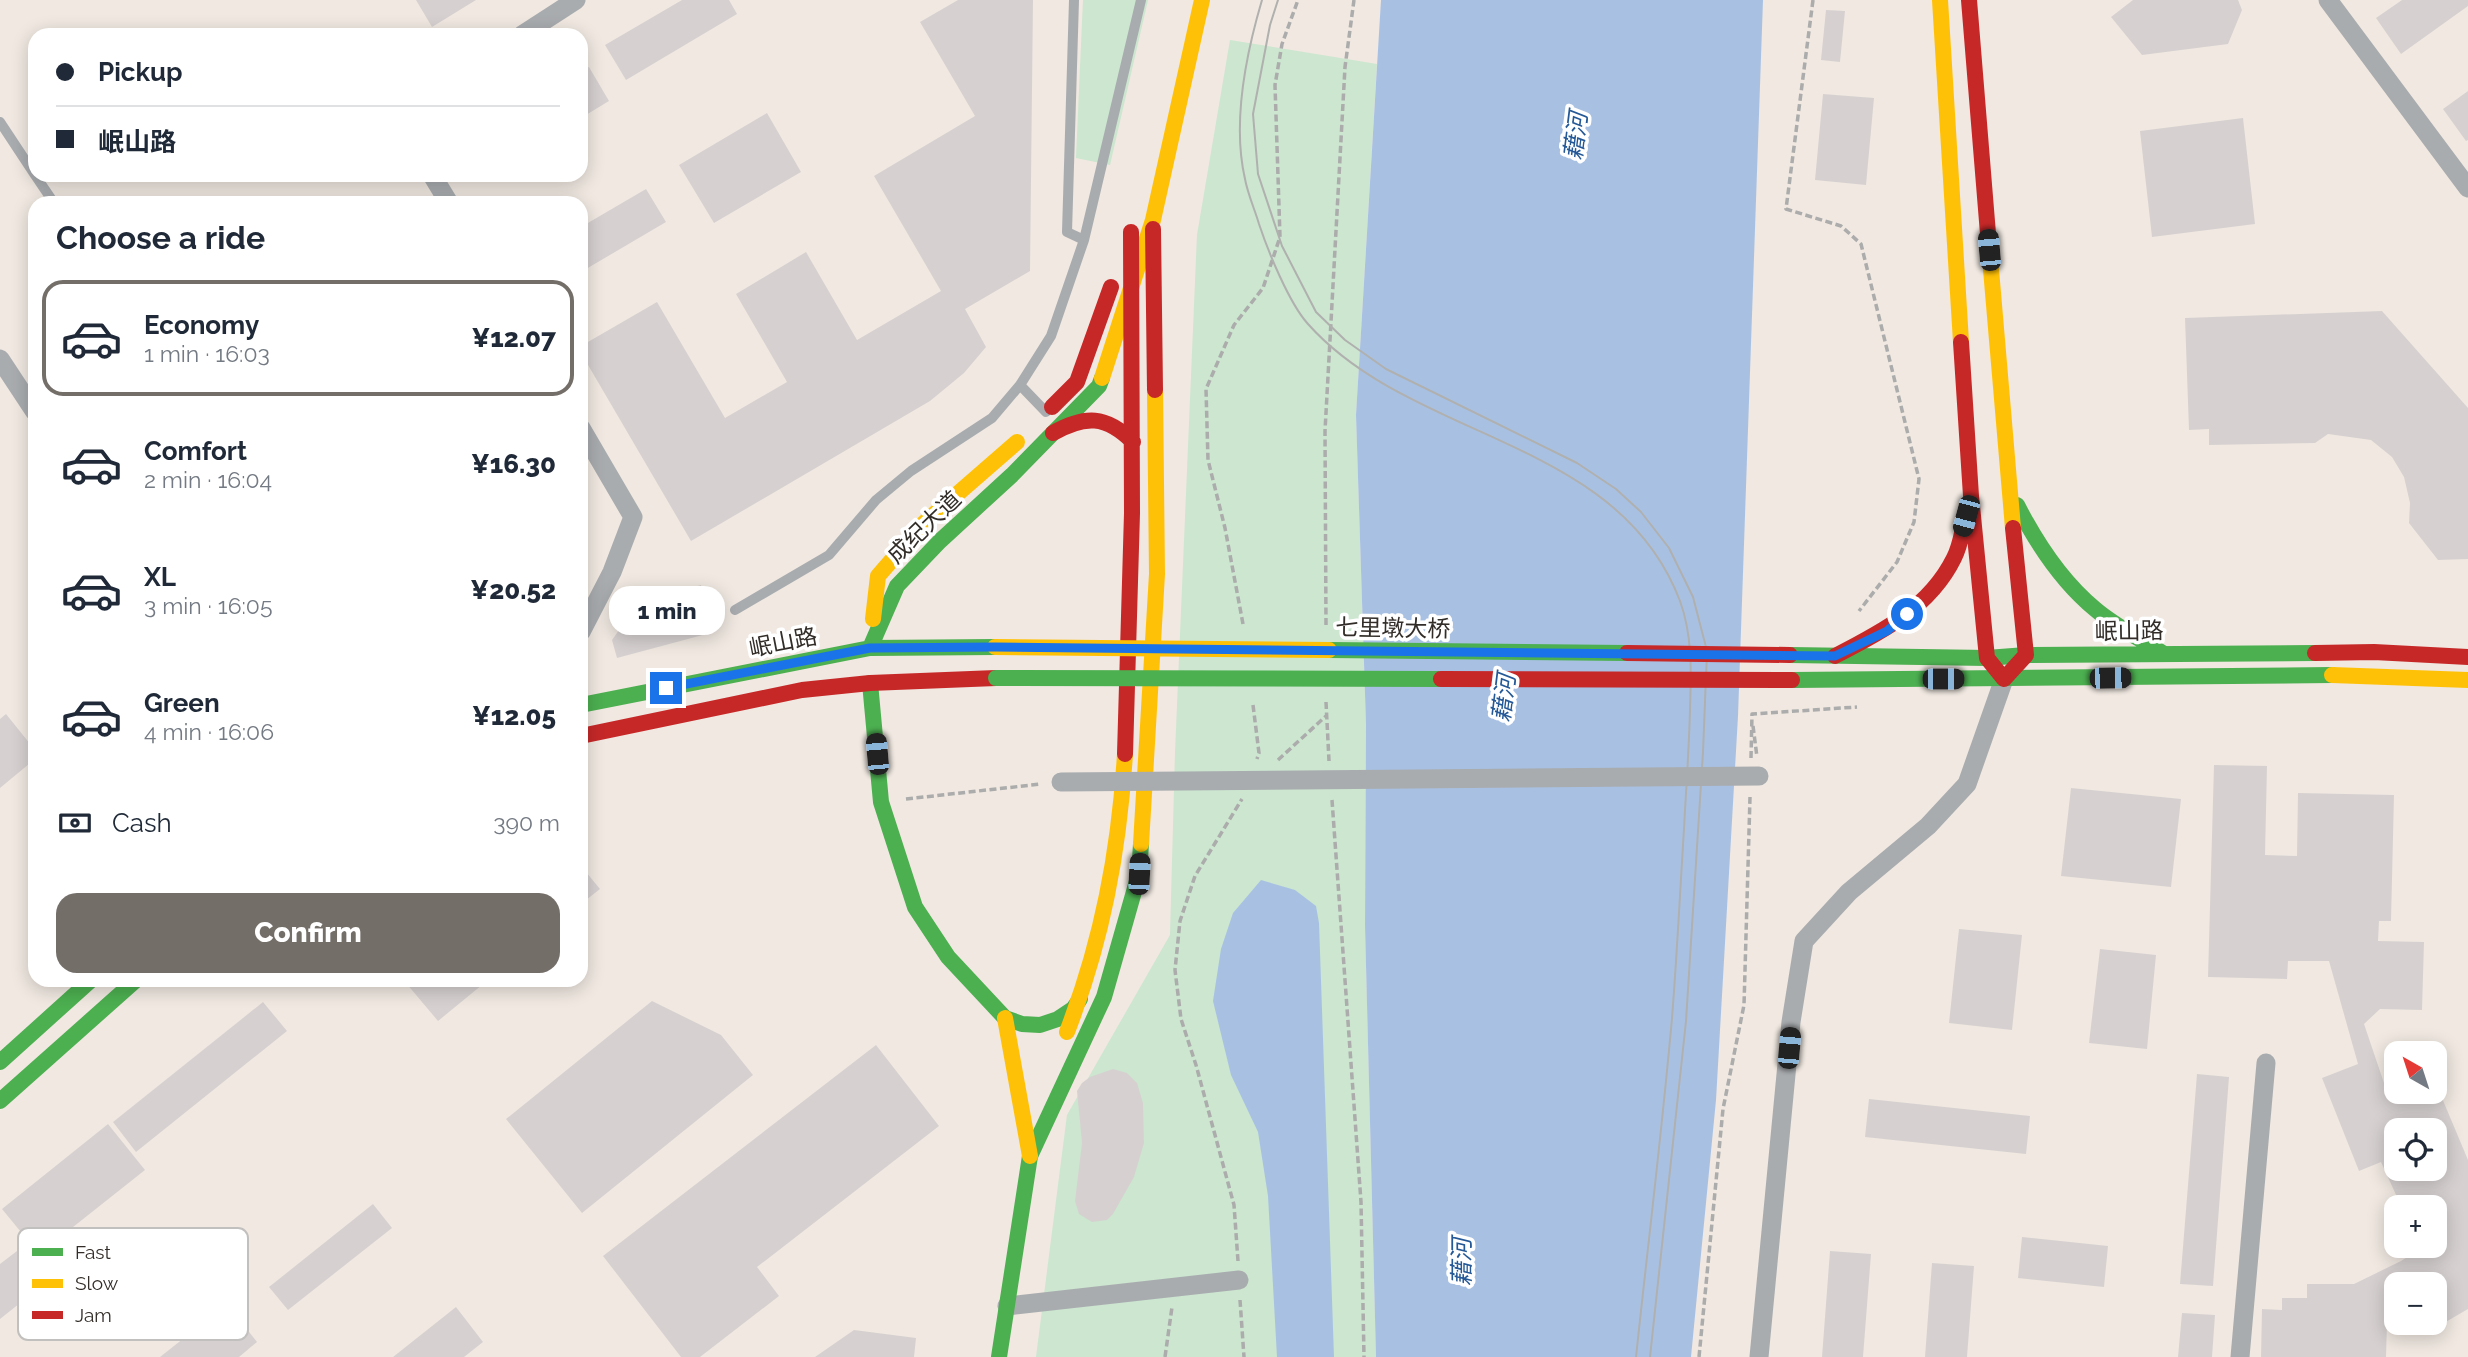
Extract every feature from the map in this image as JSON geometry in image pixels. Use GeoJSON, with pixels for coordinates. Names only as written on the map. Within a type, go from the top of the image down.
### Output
{"type":"FeatureCollection","features":[{"type":"Feature","properties":{"kind":"main road","name":"成纪大道"},"geometry":{"type":"LineString","coordinates":[[870,648],[897,586],[1099,386],[1153,220],[1202,0]]}},
{"type":"Feature","properties":{"kind":"main road"},"geometry":{"type":"LineString","coordinates":[[1940,0],[1971,496],[1987,658],[2004,679],[2026,655],[1969,0]]}},
{"type":"Feature","properties":{"kind":"main road","name":"成纪大道"},"geometry":{"type":"LineString","coordinates":[[870,648],[878,576],[924,523],[1002,457],[1077,382],[1137,214]]}},
{"type":"Feature","properties":{"kind":"main road"},"geometry":{"type":"LineString","coordinates":[[999,1357],[1030,1156],[1104,997],[1139,874],[1157,574],[1153,220]]}},
{"type":"Feature","properties":{"kind":"main road"},"geometry":{"type":"LineString","coordinates":[[1062,1043],[1084,994],[1114,870],[1128,727],[1133,442],[1131,232]]}},
{"type":"Feature","properties":{"kind":"main road"},"geometry":{"type":"LineString","coordinates":[[1054,433],[1066,424],[1081,419],[1096,419],[1124,431],[1133,442]]}},
{"type":"Feature","properties":{"kind":"main road"},"geometry":{"type":"LineString","coordinates":[[2010,491],[2034,540],[2060,573],[2095,609],[2164,654]]}},
{"type":"Feature","properties":{"kind":"main road"},"geometry":{"type":"LineString","coordinates":[[1835,656],[1887,631],[1928,597],[1955,557],[1971,496]]}},
{"type":"Feature","properties":{"kind":"main road","name":"岷山路"},"geometry":{"type":"LineString","coordinates":[[588,704],[870,648],[995,647]]}},
{"type":"Feature","properties":{"kind":"main road","name":"七里墩大桥"},"geometry":{"type":"LineString","coordinates":[[995,647],[1790,655]]}},
{"type":"Feature","properties":{"kind":"main road","name":"岷山路"},"geometry":{"type":"LineString","coordinates":[[1790,655],[1987,658],[2026,655],[2374,652],[2468,657]]}},
{"type":"Feature","properties":{"kind":"main road","name":"岷山路"},"geometry":{"type":"LineString","coordinates":[[870,683],[996,678],[1791,680],[2378,676],[2468,680]]}},
{"type":"Feature","properties":{"kind":"main road"},"geometry":{"type":"LineString","coordinates":[[588,735],[802,690],[870,683],[881,802],[915,907],[948,957],[1005,1018],[1022,1024],[1040,1025],[1058,1019],[1073,1009],[1084,994]]}},
{"type":"Feature","properties":{"kind":"main road"},"geometry":{"type":"LineString","coordinates":[[0,1062],[83,987]]}},
{"type":"Feature","properties":{"kind":"main road"},"geometry":{"type":"LineString","coordinates":[[0,1101],[128,987]]}},
{"type":"Feature","properties":{"kind":"main road"},"geometry":{"type":"LineString","coordinates":[[1005,1018],[1030,1156]]}},
{"type":"Feature","properties":{"kind":"main road"},"geometry":{"type":"LineString","coordinates":[[1025,1128],[1036,1104]]}},
{"type":"Feature","properties":{"kind":"street"},"geometry":{"type":"LineString","coordinates":[[533,28],[576,0]]}},
{"type":"Feature","properties":{"kind":"street"},"geometry":{"type":"LineString","coordinates":[[2328,0],[2468,188]]}},
{"type":"Feature","properties":{"kind":"street"},"geometry":{"type":"LineString","coordinates":[[0,359],[28,401]]}},
{"type":"Feature","properties":{"kind":"street"},"geometry":{"type":"LineString","coordinates":[[588,440],[633,517],[612,572],[588,618]]}},
{"type":"Feature","properties":{"kind":"street"},"geometry":{"type":"LineString","coordinates":[[1759,1357],[1791,1022],[1804,940],[1849,892],[1928,826],[1967,784],[2004,679]]}},
{"type":"Feature","properties":{"kind":"street"},"geometry":{"type":"LineString","coordinates":[[1061,782],[1755,773]]}},
{"type":"Feature","properties":{"kind":"street"},"geometry":{"type":"LineString","coordinates":[[2240,1357],[2266,1063]]}},
{"type":"Feature","properties":{"kind":"street"},"geometry":{"type":"LineString","coordinates":[[1007,1306],[1239,1280]]}},
{"type":"Feature","properties":{"kind":"lane"},"geometry":{"type":"LineString","coordinates":[[1074,0],[1067,232],[1084,240]]}},
{"type":"Feature","properties":{"kind":"lane"},"geometry":{"type":"LineString","coordinates":[[735,610],[829,555],[876,500],[911,471],[992,418],[1020,385],[1051,336],[1084,240],[1141,0]]}},
{"type":"Feature","properties":{"kind":"lane"},"geometry":{"type":"LineString","coordinates":[[0,122],[28,164]]}},
{"type":"Feature","properties":{"kind":"lane"},"geometry":{"type":"LineString","coordinates":[[1020,385],[1038,421]]}},
{"type":"Feature","properties":{"kind":"path"},"geometry":{"type":"LineString","coordinates":[[1282,44],[1298,0]]}},
{"type":"Feature","properties":{"kind":"path"},"geometry":{"type":"LineString","coordinates":[[1813,0],[1786,209],[1841,226],[1861,244],[1919,480],[1914,522],[1897,562],[1855,616]]}},
{"type":"Feature","properties":{"kind":"path"},"geometry":{"type":"LineString","coordinates":[[1752,714],[1861,707]]}},
{"type":"Feature","properties":{"kind":"path"},"geometry":{"type":"LineString","coordinates":[[1752,714],[1755,773]]}},
{"type":"Feature","properties":{"kind":"path"},"geometry":{"type":"LineString","coordinates":[[1752,714],[1755,773]]}},
{"type":"Feature","properties":{"kind":"path"},"geometry":{"type":"LineString","coordinates":[[1270,768],[1326,716]]}},
{"type":"Feature","properties":{"kind":"path"},"geometry":{"type":"LineString","coordinates":[[881,802],[1061,782]]}},
{"type":"Feature","properties":{"kind":"path"},"geometry":{"type":"LineString","coordinates":[[1699,1357],[1723,1109],[1744,1005],[1750,797]]}},
{"type":"Feature","properties":{"kind":"path"},"geometry":{"type":"LineString","coordinates":[[1165,1357],[1175,1287]]}},
{"type":"Feature","properties":{"kind":"green space"},"geometry":{"type":"Polygon","coordinates":[[[1083,0],[1148,0],[1110,165],[1076,158],[1083,0]]]}},
{"type":"Feature","properties":{"kind":"green space"},"geometry":{"type":"Polygon","coordinates":[[[1230,40],[1377,64],[1356,415],[1366,725],[1365,926],[1376,1357],[1036,1357],[1067,1115],[1170,935],[1197,235],[1230,40]]]}},
{"type":"Feature","properties":{"kind":"water","name":"藉河"},"geometry":{"type":"Polygon","coordinates":[[[1381,0],[1763,0],[1738,716],[1716,1100],[1691,1357],[1376,1357],[1365,926],[1366,725],[1356,415],[1381,0]]]}},
{"type":"Feature","properties":{"kind":"water"},"geometry":{"type":"Polygon","coordinates":[[[1261,880],[1295,890],[1316,906],[1319,923],[1334,1357],[1277,1357],[1268,1196],[1258,1132],[1231,1075],[1213,1001],[1221,949],[1233,913],[1261,880]]]}},
{"type":"Feature","properties":{"kind":"building"},"geometry":{"type":"Polygon","coordinates":[[[416,0],[476,0],[432,27],[416,0]]]}},
{"type":"Feature","properties":{"kind":"building"},"geometry":{"type":"Polygon","coordinates":[[[682,0],[729,0],[737,14],[626,80],[605,45],[682,0]]]}},
{"type":"Feature","properties":{"kind":"building"},"geometry":{"type":"Polygon","coordinates":[[[958,0],[1033,0],[1030,271],[965,309],[986,347],[964,373],[930,401],[691,541],[588,365],[588,342],[657,302],[725,418],[787,382],[736,294],[806,252],[857,340],[941,291],[874,176],[975,116],[920,22],[958,0]]]}},
{"type":"Feature","properties":{"kind":"building"},"geometry":{"type":"Polygon","coordinates":[[[2133,0],[2238,0],[2242,10],[2228,44],[2142,55],[2111,17],[2133,0]]]}},
{"type":"Feature","properties":{"kind":"building"},"geometry":{"type":"Polygon","coordinates":[[[2402,0],[2468,0],[2468,6],[2401,54],[2376,18],[2402,0]]]}},
{"type":"Feature","properties":{"kind":"building"},"geometry":{"type":"Polygon","coordinates":[[[1826,10],[1845,11],[1840,62],[1821,60],[1826,10]]]}},
{"type":"Feature","properties":{"kind":"building"},"geometry":{"type":"Polygon","coordinates":[[[588,68],[609,101],[588,114],[588,68]]]}},
{"type":"Feature","properties":{"kind":"building"},"geometry":{"type":"Polygon","coordinates":[[[2468,91],[2468,140],[2466,141],[2443,109],[2468,91]]]}},
{"type":"Feature","properties":{"kind":"building"},"geometry":{"type":"Polygon","coordinates":[[[1823,94],[1874,98],[1866,185],[1815,180],[1823,94]]]}},
{"type":"Feature","properties":{"kind":"building"},"geometry":{"type":"Polygon","coordinates":[[[767,113],[801,172],[714,223],[679,165],[767,113]]]}},
{"type":"Feature","properties":{"kind":"building"},"geometry":{"type":"Polygon","coordinates":[[[2243,118],[2255,224],[2152,237],[2140,131],[2243,118]]]}},
{"type":"Feature","properties":{"kind":"building"},"geometry":{"type":"Polygon","coordinates":[[[646,189],[666,222],[588,268],[588,223],[646,189]]]}},
{"type":"Feature","properties":{"kind":"building"},"geometry":{"type":"Polygon","coordinates":[[[2382,311],[2468,408],[2468,559],[2438,560],[2409,523],[2410,503],[2404,477],[2392,457],[2371,440],[2328,434],[2315,443],[2209,445],[2209,429],[2189,430],[2185,318],[2382,311]]]}},
{"type":"Feature","properties":{"kind":"building"},"geometry":{"type":"Polygon","coordinates":[[[701,585],[714,632],[617,658],[612,640],[639,602],[701,585]]]}},
{"type":"Feature","properties":{"kind":"building"},"geometry":{"type":"Polygon","coordinates":[[[6,714],[28,741],[28,765],[0,788],[0,719],[6,714]]]}},
{"type":"Feature","properties":{"kind":"building"},"geometry":{"type":"Polygon","coordinates":[[[2214,765],[2267,766],[2265,855],[2297,856],[2298,793],[2394,795],[2391,921],[2379,921],[2378,941],[2424,942],[2422,1010],[2380,1009],[2364,1024],[2384,1083],[2384,1104],[2444,1104],[2468,1160],[2468,1309],[2447,1321],[2447,1272],[2384,1272],[2386,1357],[2261,1357],[2262,1309],[2282,1310],[2282,1298],[2307,1298],[2307,1284],[2354,1284],[2406,1258],[2447,1258],[2447,1195],[2396,1195],[2390,1181],[2447,1181],[2447,1118],[2384,1118],[2384,1169],[2381,1162],[2359,1171],[2322,1078],[2358,1064],[2329,961],[2288,961],[2287,979],[2208,977],[2214,765]]]}},
{"type":"Feature","properties":{"kind":"building"},"geometry":{"type":"Polygon","coordinates":[[[2071,788],[2181,799],[2171,887],[2061,876],[2071,788]]]}},
{"type":"Feature","properties":{"kind":"building"},"geometry":{"type":"Polygon","coordinates":[[[588,874],[600,889],[588,898],[588,874]]]}},
{"type":"Feature","properties":{"kind":"building"},"geometry":{"type":"Polygon","coordinates":[[[1959,929],[2022,935],[2012,1030],[1949,1023],[1959,929]]]}},
{"type":"Feature","properties":{"kind":"building"},"geometry":{"type":"Polygon","coordinates":[[[2100,949],[2156,955],[2147,1049],[2089,1043],[2100,949]]]}},
{"type":"Feature","properties":{"kind":"building"},"geometry":{"type":"Polygon","coordinates":[[[409,987],[479,987],[438,1021],[409,987]]]}},
{"type":"Feature","properties":{"kind":"building"},"geometry":{"type":"Polygon","coordinates":[[[652,1001],[721,1035],[753,1075],[582,1213],[506,1119],[652,1001]]]}},
{"type":"Feature","properties":{"kind":"building"},"geometry":{"type":"Polygon","coordinates":[[[263,1002],[287,1031],[136,1152],[113,1122],[263,1002]]]}},
{"type":"Feature","properties":{"kind":"building"},"geometry":{"type":"Polygon","coordinates":[[[876,1045],[939,1126],[757,1267],[779,1296],[700,1357],[681,1357],[603,1256],[876,1045]]]}},
{"type":"Feature","properties":{"kind":"building"},"geometry":{"type":"Polygon","coordinates":[[[1113,1069],[1127,1073],[1137,1083],[1143,1103],[1144,1143],[1134,1177],[1113,1214],[1107,1220],[1092,1222],[1079,1214],[1075,1201],[1082,1143],[1077,1091],[1090,1077],[1113,1069]]]}},
{"type":"Feature","properties":{"kind":"building"},"geometry":{"type":"Polygon","coordinates":[[[2197,1074],[2229,1077],[2213,1286],[2180,1284],[2197,1074]]]}},
{"type":"Feature","properties":{"kind":"building"},"geometry":{"type":"Polygon","coordinates":[[[1869,1099],[2030,1116],[2026,1154],[1865,1137],[1869,1099]]]}},
{"type":"Feature","properties":{"kind":"building"},"geometry":{"type":"Polygon","coordinates":[[[108,1124],[145,1170],[72,1228],[18,1228],[2,1209],[108,1124]]]}},
{"type":"Feature","properties":{"kind":"building"},"geometry":{"type":"Polygon","coordinates":[[[373,1204],[392,1228],[288,1310],[269,1287],[373,1204]]]}},
{"type":"Feature","properties":{"kind":"building"},"geometry":{"type":"Polygon","coordinates":[[[2022,1237],[2108,1246],[2104,1287],[2018,1278],[2022,1237]]]}},
{"type":"Feature","properties":{"kind":"building"},"geometry":{"type":"Polygon","coordinates":[[[1830,1251],[1871,1254],[1863,1357],[1822,1357],[1830,1251]]]}},
{"type":"Feature","properties":{"kind":"building"},"geometry":{"type":"Polygon","coordinates":[[[18,1252],[18,1305],[0,1319],[0,1264],[18,1252]]]}},
{"type":"Feature","properties":{"kind":"building"},"geometry":{"type":"Polygon","coordinates":[[[1932,1263],[1974,1266],[1967,1357],[1925,1357],[1932,1263]]]}},
{"type":"Feature","properties":{"kind":"building"},"geometry":{"type":"Polygon","coordinates":[[[456,1307],[483,1342],[464,1357],[393,1357],[456,1307]]]}},
{"type":"Feature","properties":{"kind":"building"},"geometry":{"type":"Polygon","coordinates":[[[2182,1313],[2215,1315],[2212,1357],[2178,1357],[2182,1313]]]}},
{"type":"Feature","properties":{"kind":"building"},"geometry":{"type":"Polygon","coordinates":[[[854,1330],[916,1338],[914,1357],[815,1357],[854,1330]]]}},
{"type":"Feature","properties":{"kind":"building"},"geometry":{"type":"Polygon","coordinates":[[[248,1331],[257,1342],[239,1357],[160,1357],[181,1340],[248,1340],[248,1331]]]}},
{"type":"Feature","properties":{"kind":"tram line"},"geometry":{"type":"LineString","coordinates":[[1262,0],[1246,66],[1240,112],[1241,157],[1248,191],[1263,235],[1280,276],[1301,315],[1352,363],[1402,394],[1563,472],[1610,505],[1651,547],[1680,601],[1684,615],[1690,655],[1690,696],[1672,1018],[1636,1357]]}},
{"type":"Feature","properties":{"kind":"tram line"},"geometry":{"type":"LineString","coordinates":[[1278,0],[1270,25],[1253,114],[1258,174],[1282,246],[1316,312],[1345,340],[1386,369],[1577,463],[1616,489],[1641,512],[1669,548],[1693,597],[1707,651],[1703,752],[1686,1021],[1650,1357]]}},
{"type":"Feature","properties":{"kind":"traffic: fast"},"geometry":{"type":"LineString","coordinates":[[870,648],[897,586],[940,541],[1012,475],[1099,386],[1102,378]]}},
{"type":"Feature","properties":{"kind":"traffic: fast"},"geometry":{"type":"LineString","coordinates":[[2017,505],[2033,534],[2071,586],[2111,622],[2164,654]]}},
{"type":"Feature","properties":{"kind":"traffic: fast"},"geometry":{"type":"LineString","coordinates":[[588,704],[870,648],[995,647]]}},
{"type":"Feature","properties":{"kind":"traffic: fast"},"geometry":{"type":"LineString","coordinates":[[1329,650],[1627,653]]}},
{"type":"Feature","properties":{"kind":"traffic: fast"},"geometry":{"type":"LineString","coordinates":[[1790,655],[1987,658],[2026,655],[2315,653]]}},
{"type":"Feature","properties":{"kind":"traffic: fast"},"geometry":{"type":"LineString","coordinates":[[1792,680],[2332,675]]}},
{"type":"Feature","properties":{"kind":"traffic: fast"},"geometry":{"type":"LineString","coordinates":[[996,678],[1441,679]]}},
{"type":"Feature","properties":{"kind":"traffic: fast"},"geometry":{"type":"LineString","coordinates":[[870,683],[881,802],[915,907],[948,957],[1005,1018],[1022,1024],[1040,1025],[1058,1019],[1073,1009],[1080,999]]}},
{"type":"Feature","properties":{"kind":"traffic: fast"},"geometry":{"type":"LineString","coordinates":[[999,1357],[1030,1156],[1104,997],[1139,874],[1141,844]]}},
{"type":"Feature","properties":{"kind":"traffic: fast"},"geometry":{"type":"LineString","coordinates":[[0,1062],[83,987]]}},
{"type":"Feature","properties":{"kind":"traffic: fast"},"geometry":{"type":"LineString","coordinates":[[0,1101],[128,987]]}},
{"type":"Feature","properties":{"kind":"traffic: slow"},"geometry":{"type":"LineString","coordinates":[[1102,378],[1153,220],[1202,0]]}},
{"type":"Feature","properties":{"kind":"traffic: slow"},"geometry":{"type":"LineString","coordinates":[[1940,0],[1961,342]]}},
{"type":"Feature","properties":{"kind":"traffic: slow"},"geometry":{"type":"LineString","coordinates":[[1989,246],[2013,528]]}},
{"type":"Feature","properties":{"kind":"traffic: slow"},"geometry":{"type":"LineString","coordinates":[[1141,844],[1157,574],[1155,390]]}},
{"type":"Feature","properties":{"kind":"traffic: slow"},"geometry":{"type":"LineString","coordinates":[[873,619],[878,576],[924,523],[1017,442]]}},
{"type":"Feature","properties":{"kind":"traffic: slow"},"geometry":{"type":"LineString","coordinates":[[995,647],[1329,650]]}},
{"type":"Feature","properties":{"kind":"traffic: slow"},"geometry":{"type":"LineString","coordinates":[[2332,675],[2468,680]]}},
{"type":"Feature","properties":{"kind":"traffic: slow"},"geometry":{"type":"LineString","coordinates":[[1067,1032],[1090,964],[1107,896],[1118,826],[1125,754]]}},
{"type":"Feature","properties":{"kind":"traffic: slow"},"geometry":{"type":"LineString","coordinates":[[1005,1018],[1030,1156]]}},
{"type":"Feature","properties":{"kind":"traffic: jam"},"geometry":{"type":"LineString","coordinates":[[1969,0],[1989,246]]}},
{"type":"Feature","properties":{"kind":"traffic: jam"},"geometry":{"type":"LineString","coordinates":[[1153,229],[1155,390]]}},
{"type":"Feature","properties":{"kind":"traffic: jam"},"geometry":{"type":"LineString","coordinates":[[1125,754],[1132,513],[1131,232]]}},
{"type":"Feature","properties":{"kind":"traffic: jam"},"geometry":{"type":"LineString","coordinates":[[1052,407],[1077,382],[1111,287]]}},
{"type":"Feature","properties":{"kind":"traffic: jam"},"geometry":{"type":"LineString","coordinates":[[1961,342],[1971,496],[1987,658],[2004,679],[2026,655],[2013,528]]}},
{"type":"Feature","properties":{"kind":"traffic: jam"},"geometry":{"type":"LineString","coordinates":[[1053,433],[1075,423],[1095,421],[1114,427],[1133,442]]}},
{"type":"Feature","properties":{"kind":"traffic: jam"},"geometry":{"type":"LineString","coordinates":[[1835,656],[1887,627],[1932,591],[1956,553],[1966,516]]}},
{"type":"Feature","properties":{"kind":"traffic: jam"},"geometry":{"type":"LineString","coordinates":[[2315,653],[2374,652],[2468,657]]}},
{"type":"Feature","properties":{"kind":"traffic: jam"},"geometry":{"type":"LineString","coordinates":[[1627,653],[1790,655]]}},
{"type":"Feature","properties":{"kind":"traffic: jam"},"geometry":{"type":"LineString","coordinates":[[588,735],[802,690],[870,683],[996,678]]}},
{"type":"Feature","properties":{"kind":"traffic: jam"},"geometry":{"type":"LineString","coordinates":[[1441,679],[1792,680]]}},
{"type":"Feature","properties":{"kind":"route"},"geometry":{"type":"LineString","coordinates":[[666,688],[870,648],[1835,656],[1887,631],[1907,614]]}}]}
